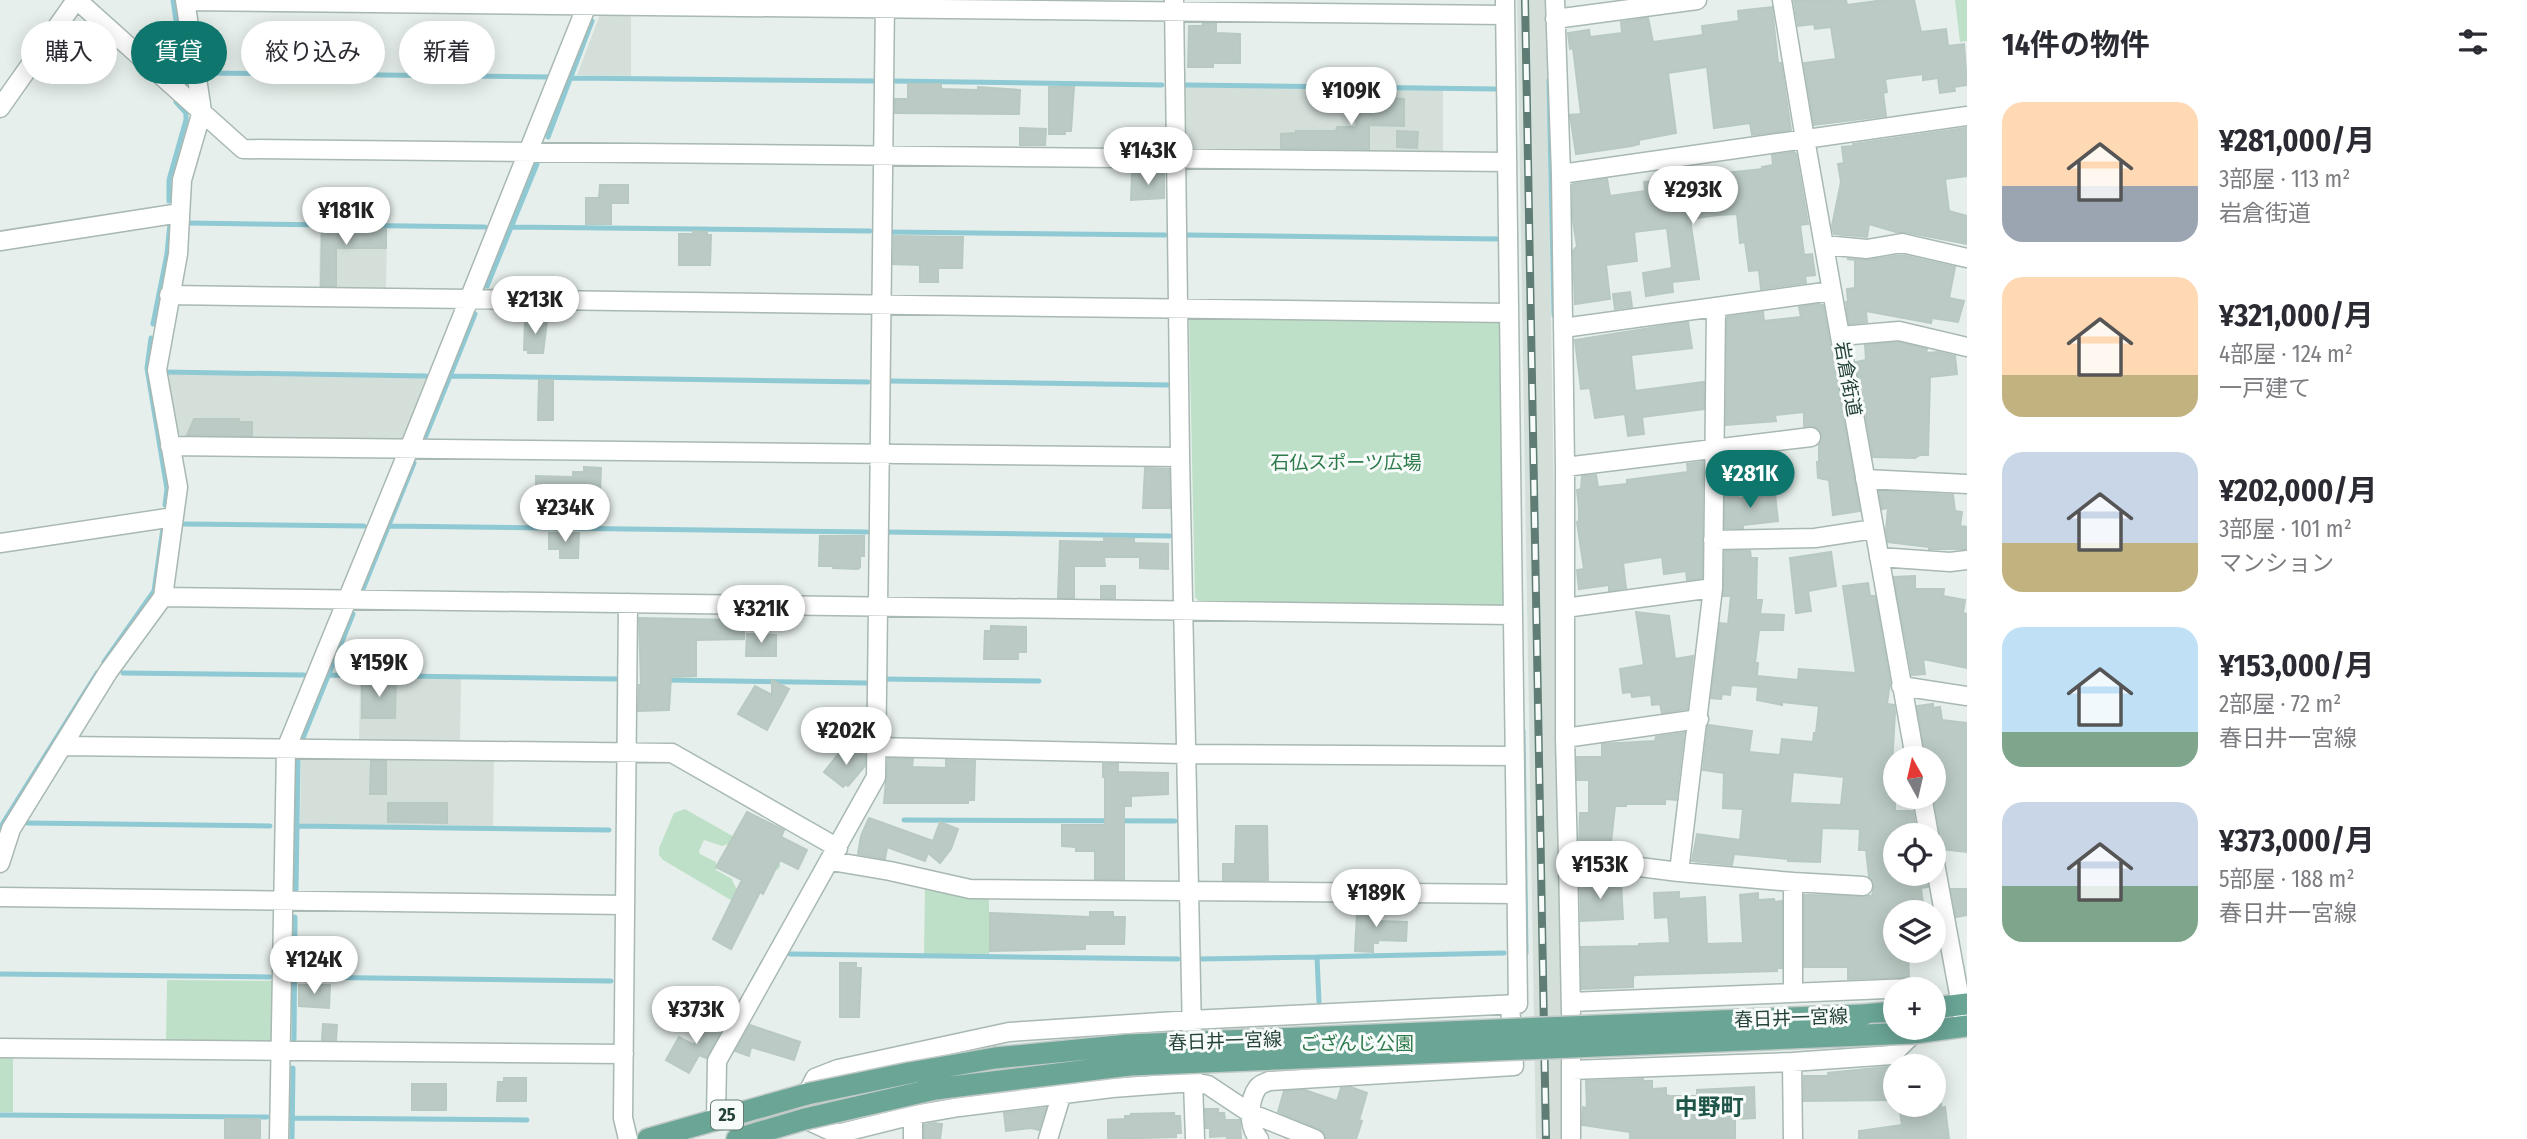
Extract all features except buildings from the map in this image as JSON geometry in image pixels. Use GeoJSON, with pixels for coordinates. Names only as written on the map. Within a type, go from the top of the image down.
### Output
{"type":"FeatureCollection","features":[{"type":"Feature","properties":{"kind":"main road"},"geometry":{"type":"LineString","coordinates":[[1946,1007],[1964,1005]]}},
{"type":"Feature","properties":{"kind":"main road","name":"春日井一宮線"},"geometry":{"type":"LineString","coordinates":[[648,1139],[807,1094],[995,1058],[1128,1045],[1883,1013]]}},
{"type":"Feature","properties":{"kind":"main road","name":"春日井一宮線"},"geometry":{"type":"LineString","coordinates":[[1946,1031],[1966,1030]]}},
{"type":"Feature","properties":{"kind":"main road","name":"春日井一宮線"},"geometry":{"type":"LineString","coordinates":[[737,1139],[805,1119],[935,1089],[1130,1065],[1883,1034]]}},
{"type":"Feature","properties":{"kind":"street"},"geometry":{"type":"LineString","coordinates":[[0,108],[76,0],[243,149],[1507,162]]}},
{"type":"Feature","properties":{"kind":"street"},"geometry":{"type":"LineString","coordinates":[[0,863],[3,841],[108,672],[163,597],[177,487],[157,370],[178,254],[182,180],[202,111],[185,0],[1505,8],[1518,1004],[1009,1032],[838,1069],[815,1078],[807,1094]]}},
{"type":"Feature","properties":{"kind":"street"},"geometry":{"type":"LineString","coordinates":[[1555,0],[1561,174],[1571,1139]]}},
{"type":"Feature","properties":{"kind":"street"},"geometry":{"type":"LineString","coordinates":[[1555,19],[1697,0]]}},
{"type":"Feature","properties":{"kind":"street","name":"岩倉街道"},"geometry":{"type":"LineString","coordinates":[[1782,0],[1913,746]]}},
{"type":"Feature","properties":{"kind":"street"},"geometry":{"type":"LineString","coordinates":[[279,1139],[286,749],[589,2]]}},
{"type":"Feature","properties":{"kind":"street"},"geometry":{"type":"LineString","coordinates":[[716,1118],[717,1061],[876,777],[885,4]]}},
{"type":"Feature","properties":{"kind":"street"},"geometry":{"type":"LineString","coordinates":[[1175,5],[1180,457],[1195,1139]]}},
{"type":"Feature","properties":{"kind":"street"},"geometry":{"type":"LineString","coordinates":[[1561,174],[1967,116]]}},
{"type":"Feature","properties":{"kind":"street"},"geometry":{"type":"LineString","coordinates":[[0,241],[180,213]]}},
{"type":"Feature","properties":{"kind":"street"},"geometry":{"type":"LineString","coordinates":[[1824,245],[1867,249],[1902,243],[1967,258]]}},
{"type":"Feature","properties":{"kind":"street"},"geometry":{"type":"LineString","coordinates":[[1563,328],[1832,291]]}},
{"type":"Feature","properties":{"kind":"street"},"geometry":{"type":"LineString","coordinates":[[169,295],[1509,313]]}},
{"type":"Feature","properties":{"kind":"street"},"geometry":{"type":"LineString","coordinates":[[1679,872],[1713,588],[1716,307]]}},
{"type":"Feature","properties":{"kind":"street"},"geometry":{"type":"LineString","coordinates":[[1840,336],[1899,331],[1967,347]]}},
{"type":"Feature","properties":{"kind":"street"},"geometry":{"type":"LineString","coordinates":[[1565,467],[1811,437]]}},
{"type":"Feature","properties":{"kind":"street"},"geometry":{"type":"LineString","coordinates":[[170,446],[1180,457]]}},
{"type":"Feature","properties":{"kind":"street"},"geometry":{"type":"LineString","coordinates":[[1866,479],[1967,484]]}},
{"type":"Feature","properties":{"kind":"street"},"geometry":{"type":"LineString","coordinates":[[0,543],[173,516]]}},
{"type":"Feature","properties":{"kind":"street"},"geometry":{"type":"LineString","coordinates":[[1713,540],[1815,538],[1874,529]]}},
{"type":"Feature","properties":{"kind":"street"},"geometry":{"type":"LineString","coordinates":[[1879,557],[1950,562],[1967,560]]}},
{"type":"Feature","properties":{"kind":"street"},"geometry":{"type":"LineString","coordinates":[[1565,608],[1713,588]]}},
{"type":"Feature","properties":{"kind":"street"},"geometry":{"type":"LineString","coordinates":[[163,597],[1513,615]]}},
{"type":"Feature","properties":{"kind":"street"},"geometry":{"type":"LineString","coordinates":[[628,603],[623,1118],[628,1139]]}},
{"type":"Feature","properties":{"kind":"street"},"geometry":{"type":"LineString","coordinates":[[1901,687],[1967,696]]}},
{"type":"Feature","properties":{"kind":"street"},"geometry":{"type":"LineString","coordinates":[[1565,738],[1699,719]]}},
{"type":"Feature","properties":{"kind":"street"},"geometry":{"type":"LineString","coordinates":[[62,746],[672,753],[834,855],[970,889],[1516,894]]}},
{"type":"Feature","properties":{"kind":"street"},"geometry":{"type":"LineString","coordinates":[[876,747],[1186,754],[1514,756]]}},
{"type":"Feature","properties":{"kind":"street"},"geometry":{"type":"LineString","coordinates":[[1568,858],[1679,872],[1863,886]]}},
{"type":"Feature","properties":{"kind":"street"},"geometry":{"type":"LineString","coordinates":[[1793,882],[1793,992]]}},
{"type":"Feature","properties":{"kind":"street"},"geometry":{"type":"LineString","coordinates":[[1940,886],[1964,1005],[1966,1030]]}},
{"type":"Feature","properties":{"kind":"street"},"geometry":{"type":"LineString","coordinates":[[0,897],[625,905]]}},
{"type":"Feature","properties":{"kind":"street"},"geometry":{"type":"LineString","coordinates":[[1570,1002],[1883,989]]}},
{"type":"Feature","properties":{"kind":"street"},"geometry":{"type":"LineString","coordinates":[[1259,1139],[1254,1134],[1250,1113],[1258,1088],[1269,1081],[1521,1066],[1510,1004]]}},
{"type":"Feature","properties":{"kind":"street"},"geometry":{"type":"LineString","coordinates":[[1571,1070],[1792,1062],[1892,1055],[1907,1040]]}},
{"type":"Feature","properties":{"kind":"street"},"geometry":{"type":"LineString","coordinates":[[0,1048],[624,1054]]}},
{"type":"Feature","properties":{"kind":"street"},"geometry":{"type":"LineString","coordinates":[[1792,1062],[1793,1139]]}},
{"type":"Feature","properties":{"kind":"street"},"geometry":{"type":"LineString","coordinates":[[805,1119],[837,1135],[913,1115],[1062,1093],[1193,1082],[1208,1085],[1250,1113],[1315,1139]]}},
{"type":"Feature","properties":{"kind":"street"},"geometry":{"type":"LineString","coordinates":[[1048,1139],[1062,1093]]}},
{"type":"Feature","properties":{"kind":"street"},"geometry":{"type":"LineString","coordinates":[[913,1115],[913,1139]]}},
{"type":"Feature","properties":{"kind":"shaded area"},"geometry":{"type":"Polygon","coordinates":[[[1517,0],[1546,0],[1564,1139],[1536,1139],[1517,0]]]}},
{"type":"Feature","properties":{"kind":"shaded area"},"geometry":{"type":"Polygon","coordinates":[[[601,12],[631,12],[631,76],[577,75],[601,12]]]}},
{"type":"Feature","properties":{"kind":"shaded area"},"geometry":{"type":"Polygon","coordinates":[[[1185,87],[1443,90],[1443,153],[1191,150],[1185,145],[1185,87]]]}},
{"type":"Feature","properties":{"kind":"shaded area"},"geometry":{"type":"Polygon","coordinates":[[[320,228],[387,228],[386,291],[319,290],[320,228]]]}},
{"type":"Feature","properties":{"kind":"shaded area"},"geometry":{"type":"Polygon","coordinates":[[[167,373],[429,378],[404,440],[188,441],[175,431],[167,373]]]}},
{"type":"Feature","properties":{"kind":"shaded area"},"geometry":{"type":"Polygon","coordinates":[[[360,677],[461,679],[460,744],[359,743],[360,677]]]}},
{"type":"Feature","properties":{"kind":"shaded area"},"geometry":{"type":"Polygon","coordinates":[[[301,757],[494,759],[493,826],[300,824],[301,757]]]}},
{"type":"Feature","properties":{"kind":"green space"},"geometry":{"type":"Polygon","coordinates":[[[1955,0],[1967,0],[1967,41],[1960,42],[1955,0]]]}},
{"type":"Feature","properties":{"kind":"green space","name":"石仏スポーツ広場"},"geometry":{"type":"Polygon","coordinates":[[[1194,316],[1495,319],[1503,324],[1504,603],[1497,607],[1200,603],[1195,597],[1189,321],[1194,316]]]}},
{"type":"Feature","properties":{"kind":"green space"},"geometry":{"type":"Polygon","coordinates":[[[685,809],[780,863],[777,870],[728,844],[722,846],[704,840],[700,854],[716,862],[716,870],[732,879],[736,888],[753,907],[748,909],[741,906],[663,860],[659,855],[659,848],[674,813],[685,809]]]}},
{"type":"Feature","properties":{"kind":"green space"},"geometry":{"type":"Polygon","coordinates":[[[925,886],[989,897],[989,954],[924,954],[925,886]]]}},
{"type":"Feature","properties":{"kind":"green space"},"geometry":{"type":"Polygon","coordinates":[[[167,980],[276,981],[275,1038],[266,1045],[166,1044],[167,980]]]}},
{"type":"Feature","properties":{"kind":"green space"},"geometry":{"type":"Polygon","coordinates":[[[0,1054],[13,1054],[13,1112],[0,1112],[0,1054]]]}},
{"type":"Feature","properties":{"kind":"waterway"},"geometry":{"type":"LineString","coordinates":[[173,0],[186,90]]}},
{"type":"Feature","properties":{"kind":"waterway"},"geometry":{"type":"LineString","coordinates":[[548,137],[592,21]]}},
{"type":"Feature","properties":{"kind":"waterway"},"geometry":{"type":"LineString","coordinates":[[227,73],[549,77]]}},
{"type":"Feature","properties":{"kind":"waterway"},"geometry":{"type":"LineString","coordinates":[[570,78],[873,81]]}},
{"type":"Feature","properties":{"kind":"waterway"},"geometry":{"type":"LineString","coordinates":[[1549,80],[1554,315]]}},
{"type":"Feature","properties":{"kind":"waterway"},"geometry":{"type":"LineString","coordinates":[[893,81],[1162,85]]}},
{"type":"Feature","properties":{"kind":"waterway"},"geometry":{"type":"LineString","coordinates":[[1186,85],[1495,89]]}},
{"type":"Feature","properties":{"kind":"waterway"},"geometry":{"type":"LineString","coordinates":[[169,201],[169,180],[186,120],[186,113],[176,102]]}},
{"type":"Feature","properties":{"kind":"waterway"},"geometry":{"type":"LineString","coordinates":[[487,286],[537,164]]}},
{"type":"Feature","properties":{"kind":"waterway"},"geometry":{"type":"LineString","coordinates":[[153,324],[167,254],[170,223]]}},
{"type":"Feature","properties":{"kind":"waterway"},"geometry":{"type":"LineString","coordinates":[[187,223],[485,227]]}},
{"type":"Feature","properties":{"kind":"waterway"},"geometry":{"type":"LineString","coordinates":[[511,227],[870,231]]}},
{"type":"Feature","properties":{"kind":"waterway"},"geometry":{"type":"LineString","coordinates":[[889,232],[1165,235]]}},
{"type":"Feature","properties":{"kind":"waterway"},"geometry":{"type":"LineString","coordinates":[[1187,235],[1497,239]]}},
{"type":"Feature","properties":{"kind":"waterway"},"geometry":{"type":"LineString","coordinates":[[425,438],[475,314]]}},
{"type":"Feature","properties":{"kind":"waterway"},"geometry":{"type":"LineString","coordinates":[[151,338],[147,368],[167,489],[165,505]]}},
{"type":"Feature","properties":{"kind":"waterway"},"geometry":{"type":"LineString","coordinates":[[165,372],[426,376]]}},
{"type":"Feature","properties":{"kind":"waterway"},"geometry":{"type":"LineString","coordinates":[[450,376],[868,382]]}},
{"type":"Feature","properties":{"kind":"waterway"},"geometry":{"type":"LineString","coordinates":[[889,381],[1168,385]]}},
{"type":"Feature","properties":{"kind":"waterway"},"geometry":{"type":"LineString","coordinates":[[363,589],[414,463]]}},
{"type":"Feature","properties":{"kind":"waterway"},"geometry":{"type":"LineString","coordinates":[[184,524],[364,526]]}},
{"type":"Feature","properties":{"kind":"waterway"},"geometry":{"type":"LineString","coordinates":[[389,526],[867,532]]}},
{"type":"Feature","properties":{"kind":"waterway"},"geometry":{"type":"LineString","coordinates":[[104,662],[154,591],[163,528]]}},
{"type":"Feature","properties":{"kind":"waterway"},"geometry":{"type":"LineString","coordinates":[[885,532],[1170,536]]}},
{"type":"Feature","properties":{"kind":"waterway"},"geometry":{"type":"LineString","coordinates":[[303,738],[353,614]]}},
{"type":"Feature","properties":{"kind":"waterway"},"geometry":{"type":"LineString","coordinates":[[0,832],[3,823],[97,673]]}},
{"type":"Feature","properties":{"kind":"waterway"},"geometry":{"type":"LineString","coordinates":[[123,673],[304,675]]}},
{"type":"Feature","properties":{"kind":"waterway"},"geometry":{"type":"LineString","coordinates":[[327,675],[616,679]]}},
{"type":"Feature","properties":{"kind":"waterway"},"geometry":{"type":"LineString","coordinates":[[882,679],[1039,681]]}},
{"type":"Feature","properties":{"kind":"waterway"},"geometry":{"type":"LineString","coordinates":[[666,680],[866,683]]}},
{"type":"Feature","properties":{"kind":"waterway"},"geometry":{"type":"LineString","coordinates":[[1523,731],[1526,953]]}},
{"type":"Feature","properties":{"kind":"waterway"},"geometry":{"type":"LineString","coordinates":[[296,890],[298,759]]}},
{"type":"Feature","properties":{"kind":"waterway"},"geometry":{"type":"LineString","coordinates":[[904,820],[1175,821]]}},
{"type":"Feature","properties":{"kind":"waterway"},"geometry":{"type":"LineString","coordinates":[[27,823],[270,826]]}},
{"type":"Feature","properties":{"kind":"waterway"},"geometry":{"type":"LineString","coordinates":[[296,826],[609,830]]}},
{"type":"Feature","properties":{"kind":"waterway"},"geometry":{"type":"LineString","coordinates":[[294,1040],[295,917]]}},
{"type":"Feature","properties":{"kind":"waterway"},"geometry":{"type":"LineString","coordinates":[[1319,1002],[1317,957],[1504,953]]}},
{"type":"Feature","properties":{"kind":"waterway"},"geometry":{"type":"LineString","coordinates":[[790,954],[1178,959]]}},
{"type":"Feature","properties":{"kind":"waterway"},"geometry":{"type":"LineString","coordinates":[[1200,959],[1317,957]]}},
{"type":"Feature","properties":{"kind":"waterway"},"geometry":{"type":"LineString","coordinates":[[0,974],[270,977]]}},
{"type":"Feature","properties":{"kind":"waterway"},"geometry":{"type":"LineString","coordinates":[[295,977],[611,981]]}},
{"type":"Feature","properties":{"kind":"waterway"},"geometry":{"type":"LineString","coordinates":[[292,1139],[293,1068]]}},
{"type":"Feature","properties":{"kind":"waterway"},"geometry":{"type":"LineString","coordinates":[[0,1115],[267,1117]]}},
{"type":"Feature","properties":{"kind":"waterway"},"geometry":{"type":"LineString","coordinates":[[293,1118],[527,1120]]}},
{"type":"Feature","properties":{"kind":"railway"},"geometry":{"type":"LineString","coordinates":[[1525,0],[1546,1139]]}},
{"type":"Feature","properties":{"kind":"district","name":"中野町"},"geometry":{"type":"Point","coordinates":[1709,1107]}},
{"type":"Feature","properties":{"kind":"park label","name":"ござんじ公園"},"geometry":{"type":"Point","coordinates":[1357,1043]}}]}
